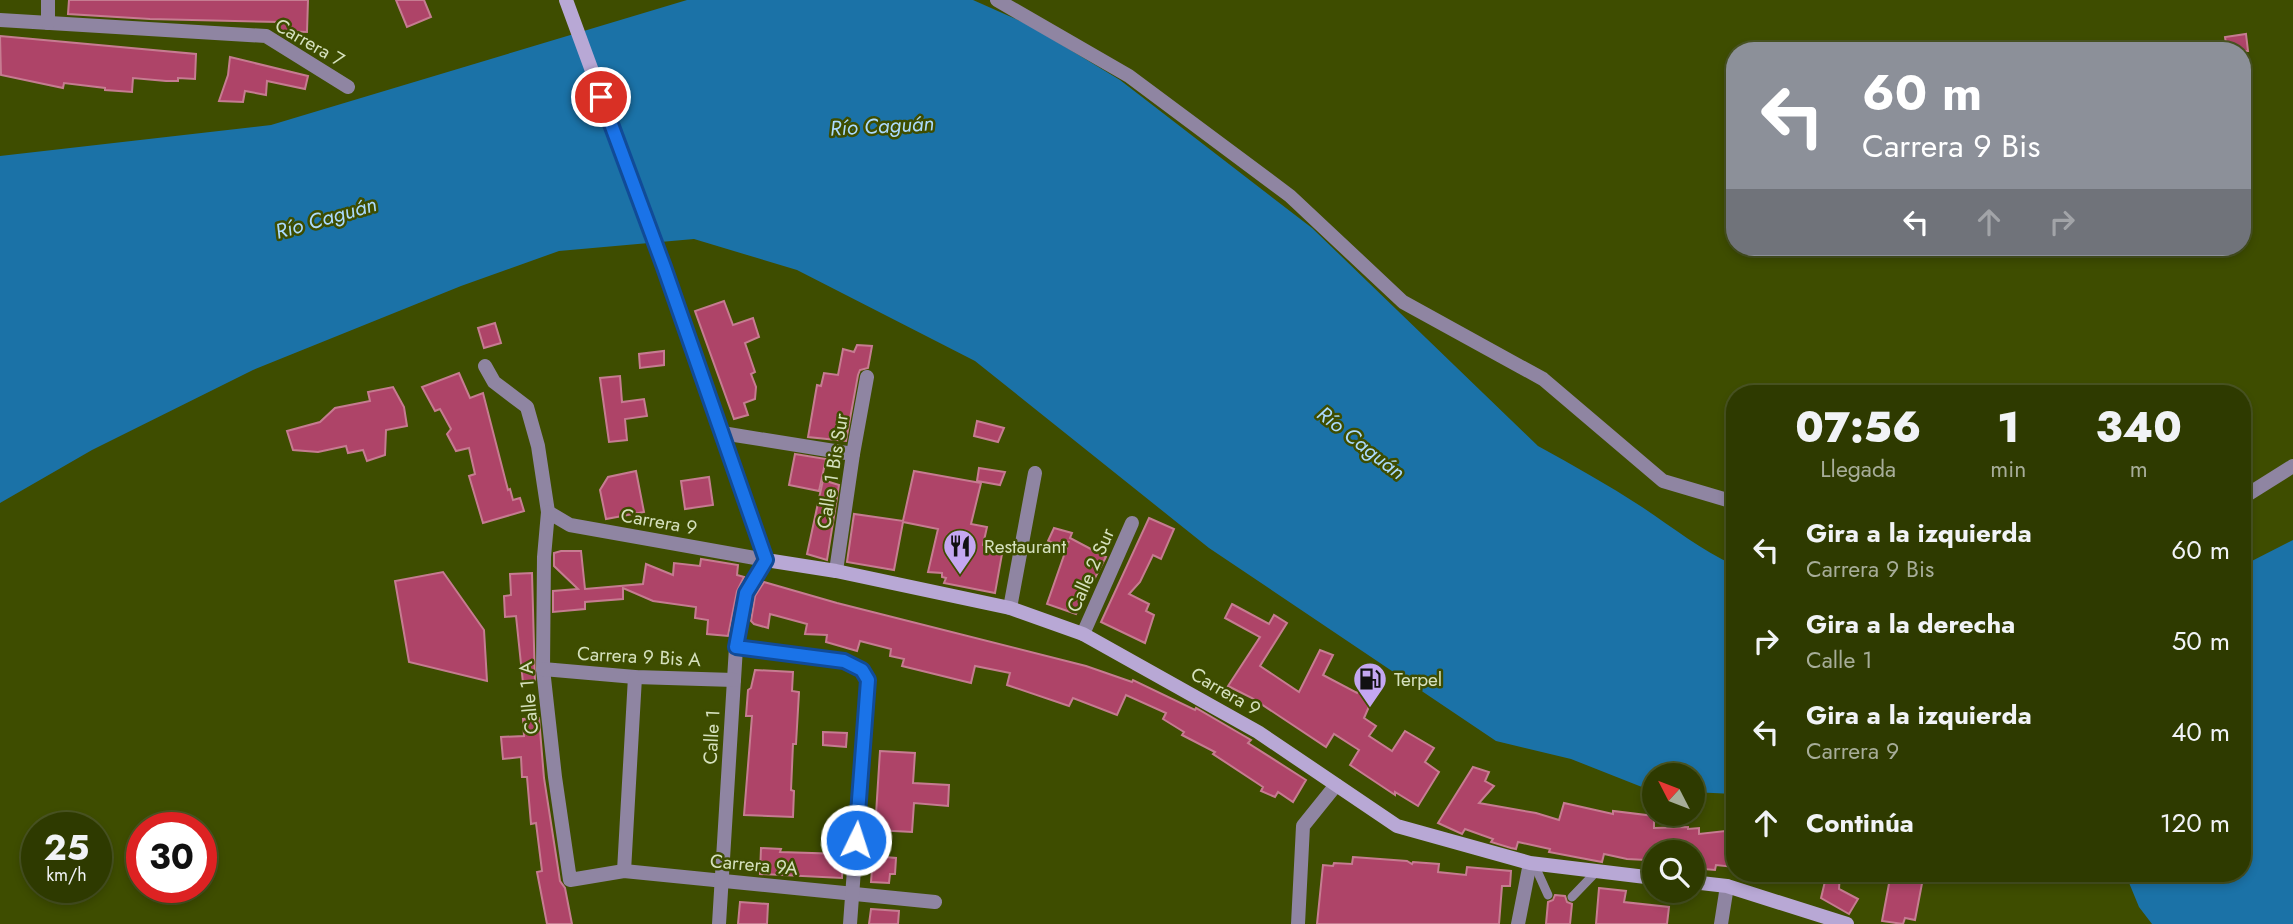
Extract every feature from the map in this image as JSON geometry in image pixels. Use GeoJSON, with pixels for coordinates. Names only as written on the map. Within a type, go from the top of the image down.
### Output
{"type":"FeatureCollection","features":[{"type":"Feature","properties":{"kind":"main road"},"geometry":{"type":"LineString","coordinates":[[566,0],[664,267],[766,560]]}},
{"type":"Feature","properties":{"kind":"main road","name":"Carrera 9"},"geometry":{"type":"LineString","coordinates":[[766,560],[836,571],[1010,608],[1083,634],[1258,732],[1397,825],[1532,863],[1642,877]]}},
{"type":"Feature","properties":{"kind":"main road"},"geometry":{"type":"LineString","coordinates":[[1705,883],[1727,886],[1847,924]]}},
{"type":"Feature","properties":{"kind":"street"},"geometry":{"type":"LineString","coordinates":[[48,0],[48,23]]}},
{"type":"Feature","properties":{"kind":"street"},"geometry":{"type":"LineString","coordinates":[[997,0],[1129,76],[1290,196],[1403,302],[1543,379],[1663,481],[1726,500]]}},
{"type":"Feature","properties":{"kind":"street","name":"Carrera 7"},"geometry":{"type":"LineString","coordinates":[[0,20],[266,36],[348,87]]}},
{"type":"Feature","properties":{"kind":"street","name":"Calle 1 A"},"geometry":{"type":"LineString","coordinates":[[485,366],[494,382],[527,407],[538,446],[548,512],[544,557],[543,669],[570,880]]}},
{"type":"Feature","properties":{"kind":"street","name":"Calle 1 Bis Sur"},"geometry":{"type":"LineString","coordinates":[[836,571],[867,377]]}},
{"type":"Feature","properties":{"kind":"street"},"geometry":{"type":"LineString","coordinates":[[722,433],[853,454]]}},
{"type":"Feature","properties":{"kind":"street"},"geometry":{"type":"LineString","coordinates":[[2251,493],[2293,467]]}},
{"type":"Feature","properties":{"kind":"street"},"geometry":{"type":"LineString","coordinates":[[1010,608],[1035,472]]}},
{"type":"Feature","properties":{"kind":"street","name":"Carrera 9"},"geometry":{"type":"LineString","coordinates":[[548,512],[570,525],[766,560]]}},
{"type":"Feature","properties":{"kind":"street","name":"Calle 2 Sur"},"geometry":{"type":"LineString","coordinates":[[1083,634],[1132,523]]}},
{"type":"Feature","properties":{"kind":"street","name":"Calle 1"},"geometry":{"type":"LineString","coordinates":[[719,924],[736,647],[746,593],[766,560]]}},
{"type":"Feature","properties":{"kind":"street"},"geometry":{"type":"LineString","coordinates":[[736,647],[844,661],[862,670],[868,680],[850,924]]}},
{"type":"Feature","properties":{"kind":"street","name":"Carrera 9 Bis A"},"geometry":{"type":"LineString","coordinates":[[543,669],[635,677],[734,680]]}},
{"type":"Feature","properties":{"kind":"street"},"geometry":{"type":"LineString","coordinates":[[624,871],[635,677]]}},
{"type":"Feature","properties":{"kind":"street"},"geometry":{"type":"LineString","coordinates":[[1298,924],[1303,826],[1336,785]]}},
{"type":"Feature","properties":{"kind":"street"},"geometry":{"type":"LineString","coordinates":[[1518,924],[1532,863]]}},
{"type":"Feature","properties":{"kind":"street","name":"Carrera 9A"},"geometry":{"type":"LineString","coordinates":[[570,880],[624,871],[934,902]]}},
{"type":"Feature","properties":{"kind":"street"},"geometry":{"type":"LineString","coordinates":[[1721,924],[1727,886]]}},
{"type":"Feature","properties":{"kind":"lane"},"geometry":{"type":"LineString","coordinates":[[1532,863],[1548,895]]}},
{"type":"Feature","properties":{"kind":"lane"},"geometry":{"type":"LineString","coordinates":[[1572,897],[1597,871]]}},
{"type":"Feature","properties":{"kind":"water","name":"Río Caguán"},"geometry":{"type":"Polygon","coordinates":[[[687,0],[973,0],[1029,25],[1120,80],[1312,228],[1538,446],[1616,491],[1726,561],[1726,794],[1705,793],[1705,763],[1642,763],[1642,787],[1571,759],[1496,741],[1209,548],[975,361],[797,270],[694,239],[559,251],[461,286],[253,370],[92,450],[0,503],[0,156],[271,125],[687,0]]]}},
{"type":"Feature","properties":{"kind":"water"},"geometry":{"type":"Polygon","coordinates":[[[2293,540],[2293,924],[2152,924],[2139,907],[2129,882],[2251,882],[2251,561],[2293,540]]]}},
{"type":"Feature","properties":{"kind":"building"},"geometry":{"type":"Polygon","coordinates":[[[69,0],[308,0],[307,32],[279,31],[279,22],[68,14],[69,0]]]}},
{"type":"Feature","properties":{"kind":"building"},"geometry":{"type":"Polygon","coordinates":[[[396,0],[424,0],[431,17],[407,27],[396,0]]]}},
{"type":"Feature","properties":{"kind":"building"},"geometry":{"type":"Polygon","coordinates":[[[2246,34],[2247,42],[2226,42],[2225,37],[2246,34]]]}},
{"type":"Feature","properties":{"kind":"building"},"geometry":{"type":"Polygon","coordinates":[[[0,36],[196,54],[195,79],[178,78],[178,81],[166,81],[133,78],[132,92],[64,83],[63,88],[1,75],[0,36]]]}},
{"type":"Feature","properties":{"kind":"building"},"geometry":{"type":"Polygon","coordinates":[[[230,57],[308,76],[305,89],[267,81],[266,95],[245,91],[243,102],[219,101],[228,75],[230,57]]]}},
{"type":"Feature","properties":{"kind":"building"},"geometry":{"type":"Polygon","coordinates":[[[724,301],[733,325],[753,318],[759,337],[745,343],[755,372],[751,374],[756,387],[755,399],[744,403],[748,415],[734,419],[695,311],[724,301]]]}},
{"type":"Feature","properties":{"kind":"building"},"geometry":{"type":"Polygon","coordinates":[[[495,323],[501,343],[484,348],[478,328],[495,323]]]}},
{"type":"Feature","properties":{"kind":"building"},"geometry":{"type":"Polygon","coordinates":[[[857,345],[872,346],[868,368],[860,370],[858,375],[846,441],[808,437],[817,385],[821,386],[824,373],[838,375],[843,349],[854,352],[857,345]]]}},
{"type":"Feature","properties":{"kind":"building"},"geometry":{"type":"Polygon","coordinates":[[[664,351],[664,365],[640,368],[639,354],[664,351]]]}},
{"type":"Feature","properties":{"kind":"building"},"geometry":{"type":"Polygon","coordinates":[[[459,373],[470,398],[483,393],[508,490],[510,489],[513,500],[520,498],[524,511],[483,523],[469,476],[475,474],[469,448],[456,451],[447,434],[451,429],[440,409],[435,411],[422,387],[459,373]]]}},
{"type":"Feature","properties":{"kind":"building"},"geometry":{"type":"Polygon","coordinates":[[[620,376],[622,402],[644,399],[647,416],[625,419],[627,440],[609,442],[600,378],[620,376]]]}},
{"type":"Feature","properties":{"kind":"building"},"geometry":{"type":"Polygon","coordinates":[[[393,387],[404,407],[407,426],[386,430],[385,455],[367,461],[363,450],[348,453],[346,446],[318,452],[293,450],[287,431],[320,422],[335,408],[370,401],[368,392],[393,387]]]}},
{"type":"Feature","properties":{"kind":"building"},"geometry":{"type":"Polygon","coordinates":[[[977,421],[1004,428],[998,442],[974,436],[977,421]]]}},
{"type":"Feature","properties":{"kind":"building"},"geometry":{"type":"Polygon","coordinates":[[[795,454],[826,459],[819,491],[789,485],[795,454]]]}},
{"type":"Feature","properties":{"kind":"building"},"geometry":{"type":"Polygon","coordinates":[[[979,468],[1005,472],[1000,485],[977,481],[979,468]]]}},
{"type":"Feature","properties":{"kind":"building"},"geometry":{"type":"Polygon","coordinates":[[[636,471],[644,512],[606,519],[600,490],[608,477],[636,471]]]}},
{"type":"Feature","properties":{"kind":"building"},"geometry":{"type":"Polygon","coordinates":[[[914,471],[981,483],[971,524],[987,527],[983,545],[1000,548],[999,553],[1002,554],[995,593],[944,583],[946,578],[942,577],[942,573],[928,572],[938,529],[903,522],[894,570],[847,562],[854,514],[903,521],[914,471]]]}},
{"type":"Feature","properties":{"kind":"building"},"geometry":{"type":"Polygon","coordinates":[[[709,477],[713,505],[685,509],[681,481],[709,477]]]}},
{"type":"Feature","properties":{"kind":"building"},"geometry":{"type":"Polygon","coordinates":[[[823,480],[839,485],[827,560],[807,554],[823,480]]]}},
{"type":"Feature","properties":{"kind":"building"},"geometry":{"type":"Polygon","coordinates":[[[1149,518],[1174,529],[1161,559],[1153,555],[1140,582],[1129,594],[1149,604],[1146,611],[1154,615],[1145,643],[1101,622],[1149,518]]]}},
{"type":"Feature","properties":{"kind":"building"},"geometry":{"type":"Polygon","coordinates":[[[1054,528],[1072,533],[1070,538],[1106,557],[1076,614],[1047,604],[1069,541],[1066,547],[1048,541],[1054,528]]]}},
{"type":"Feature","properties":{"kind":"building"},"geometry":{"type":"Polygon","coordinates":[[[581,551],[585,589],[643,584],[646,564],[673,575],[674,563],[700,566],[701,559],[738,565],[737,575],[744,577],[737,591],[728,636],[707,634],[708,620],[695,618],[696,607],[653,601],[623,588],[623,599],[585,602],[585,609],[553,612],[553,591],[578,589],[554,566],[554,553],[581,551]]]}},
{"type":"Feature","properties":{"kind":"building"},"geometry":{"type":"Polygon","coordinates":[[[443,572],[484,630],[487,681],[409,662],[395,581],[443,572]]]}},
{"type":"Feature","properties":{"kind":"building"},"geometry":{"type":"Polygon","coordinates":[[[532,573],[535,682],[523,683],[516,616],[505,617],[504,596],[511,595],[510,574],[532,573]]]}},
{"type":"Feature","properties":{"kind":"building"},"geometry":{"type":"Polygon","coordinates":[[[764,582],[1086,666],[1132,682],[1133,680],[1195,710],[1196,708],[1251,740],[1248,743],[1306,780],[1293,802],[1278,792],[1275,797],[1261,791],[1263,787],[1213,754],[1215,752],[1182,735],[1184,732],[1163,719],[1166,713],[1126,695],[1117,715],[1073,698],[1069,706],[1007,685],[1010,673],[975,666],[971,683],[902,666],[904,659],[890,656],[891,649],[860,641],[857,651],[826,642],[827,635],[805,634],[807,624],[770,614],[768,628],[754,624],[751,621],[755,596],[764,582]]]}},
{"type":"Feature","properties":{"kind":"building"},"geometry":{"type":"Polygon","coordinates":[[[1232,604],[1269,624],[1274,615],[1287,623],[1260,666],[1299,692],[1320,650],[1333,655],[1323,675],[1357,693],[1361,686],[1375,693],[1364,718],[1376,726],[1369,736],[1392,751],[1405,731],[1434,748],[1425,762],[1439,772],[1418,806],[1395,792],[1395,795],[1350,765],[1359,750],[1334,734],[1326,747],[1252,698],[1228,686],[1260,637],[1225,618],[1232,604]]]}},
{"type":"Feature","properties":{"kind":"building"},"geometry":{"type":"Polygon","coordinates":[[[755,670],[793,672],[792,691],[799,692],[796,744],[793,744],[793,817],[744,815],[752,716],[746,716],[748,690],[751,688],[755,670]]]}},
{"type":"Feature","properties":{"kind":"building"},"geometry":{"type":"Polygon","coordinates":[[[539,718],[544,778],[560,881],[565,888],[572,924],[547,924],[537,872],[542,871],[536,823],[531,824],[527,777],[522,777],[521,757],[503,759],[501,737],[524,736],[523,719],[539,718]]]}},
{"type":"Feature","properties":{"kind":"building"},"geometry":{"type":"Polygon","coordinates":[[[823,732],[847,733],[846,747],[823,745],[823,732]]]}},
{"type":"Feature","properties":{"kind":"building"},"geometry":{"type":"Polygon","coordinates":[[[880,751],[915,753],[913,783],[949,785],[948,806],[914,803],[912,832],[875,830],[880,751]]]}},
{"type":"Feature","properties":{"kind":"building"},"geometry":{"type":"Polygon","coordinates":[[[1473,767],[1489,772],[1485,781],[1494,786],[1479,803],[1559,820],[1564,803],[1613,814],[1613,811],[1642,815],[1642,826],[1699,828],[1699,834],[1725,831],[1726,866],[1716,865],[1715,870],[1705,869],[1705,840],[1642,840],[1642,860],[1604,854],[1602,862],[1549,852],[1550,849],[1518,842],[1516,849],[1511,848],[1465,829],[1462,834],[1438,823],[1473,767]]]}},
{"type":"Feature","properties":{"kind":"building"},"geometry":{"type":"Polygon","coordinates":[[[761,848],[781,849],[780,852],[843,854],[842,878],[760,874],[761,848]]]}},
{"type":"Feature","properties":{"kind":"building"},"geometry":{"type":"Polygon","coordinates":[[[873,856],[896,858],[895,874],[890,874],[889,883],[871,882],[873,856]]]}},
{"type":"Feature","properties":{"kind":"building"},"geometry":{"type":"Polygon","coordinates":[[[1353,857],[1407,861],[1412,864],[1439,864],[1438,872],[1466,875],[1467,867],[1511,871],[1510,886],[1502,886],[1499,924],[1317,924],[1323,865],[1352,864],[1353,857]]]}},
{"type":"Feature","properties":{"kind":"building"},"geometry":{"type":"Polygon","coordinates":[[[1825,882],[1839,882],[1839,889],[1858,899],[1849,914],[1821,898],[1825,882]]]}},
{"type":"Feature","properties":{"kind":"building"},"geometry":{"type":"Polygon","coordinates":[[[1889,882],[1922,882],[1915,920],[1905,918],[1903,924],[1882,921],[1889,882]]]}},
{"type":"Feature","properties":{"kind":"building"},"geometry":{"type":"Polygon","coordinates":[[[1599,888],[1626,891],[1624,902],[1669,907],[1667,924],[1596,924],[1599,888]]]}},
{"type":"Feature","properties":{"kind":"building"},"geometry":{"type":"Polygon","coordinates":[[[1555,895],[1565,896],[1567,902],[1572,904],[1570,924],[1546,924],[1548,902],[1553,900],[1555,895]]]}},
{"type":"Feature","properties":{"kind":"building"},"geometry":{"type":"Polygon","coordinates":[[[740,902],[768,904],[767,924],[738,924],[740,902]]]}},
{"type":"Feature","properties":{"kind":"building"},"geometry":{"type":"Polygon","coordinates":[[[871,909],[899,911],[898,924],[869,924],[871,909]]]}},
{"type":"Feature","properties":{"kind":"place","name":"Restaurant"},"geometry":{"type":"Point","coordinates":[960,576]}},
{"type":"Feature","properties":{"kind":"place","name":"Terpel"},"geometry":{"type":"Point","coordinates":[1370,709]}},
{"type":"Feature","properties":{"kind":"route"},"geometry":{"type":"LineString","coordinates":[[601,97],[664,267],[766,560],[746,593],[736,647],[844,661],[862,670],[868,680],[856,840]]}}]}
